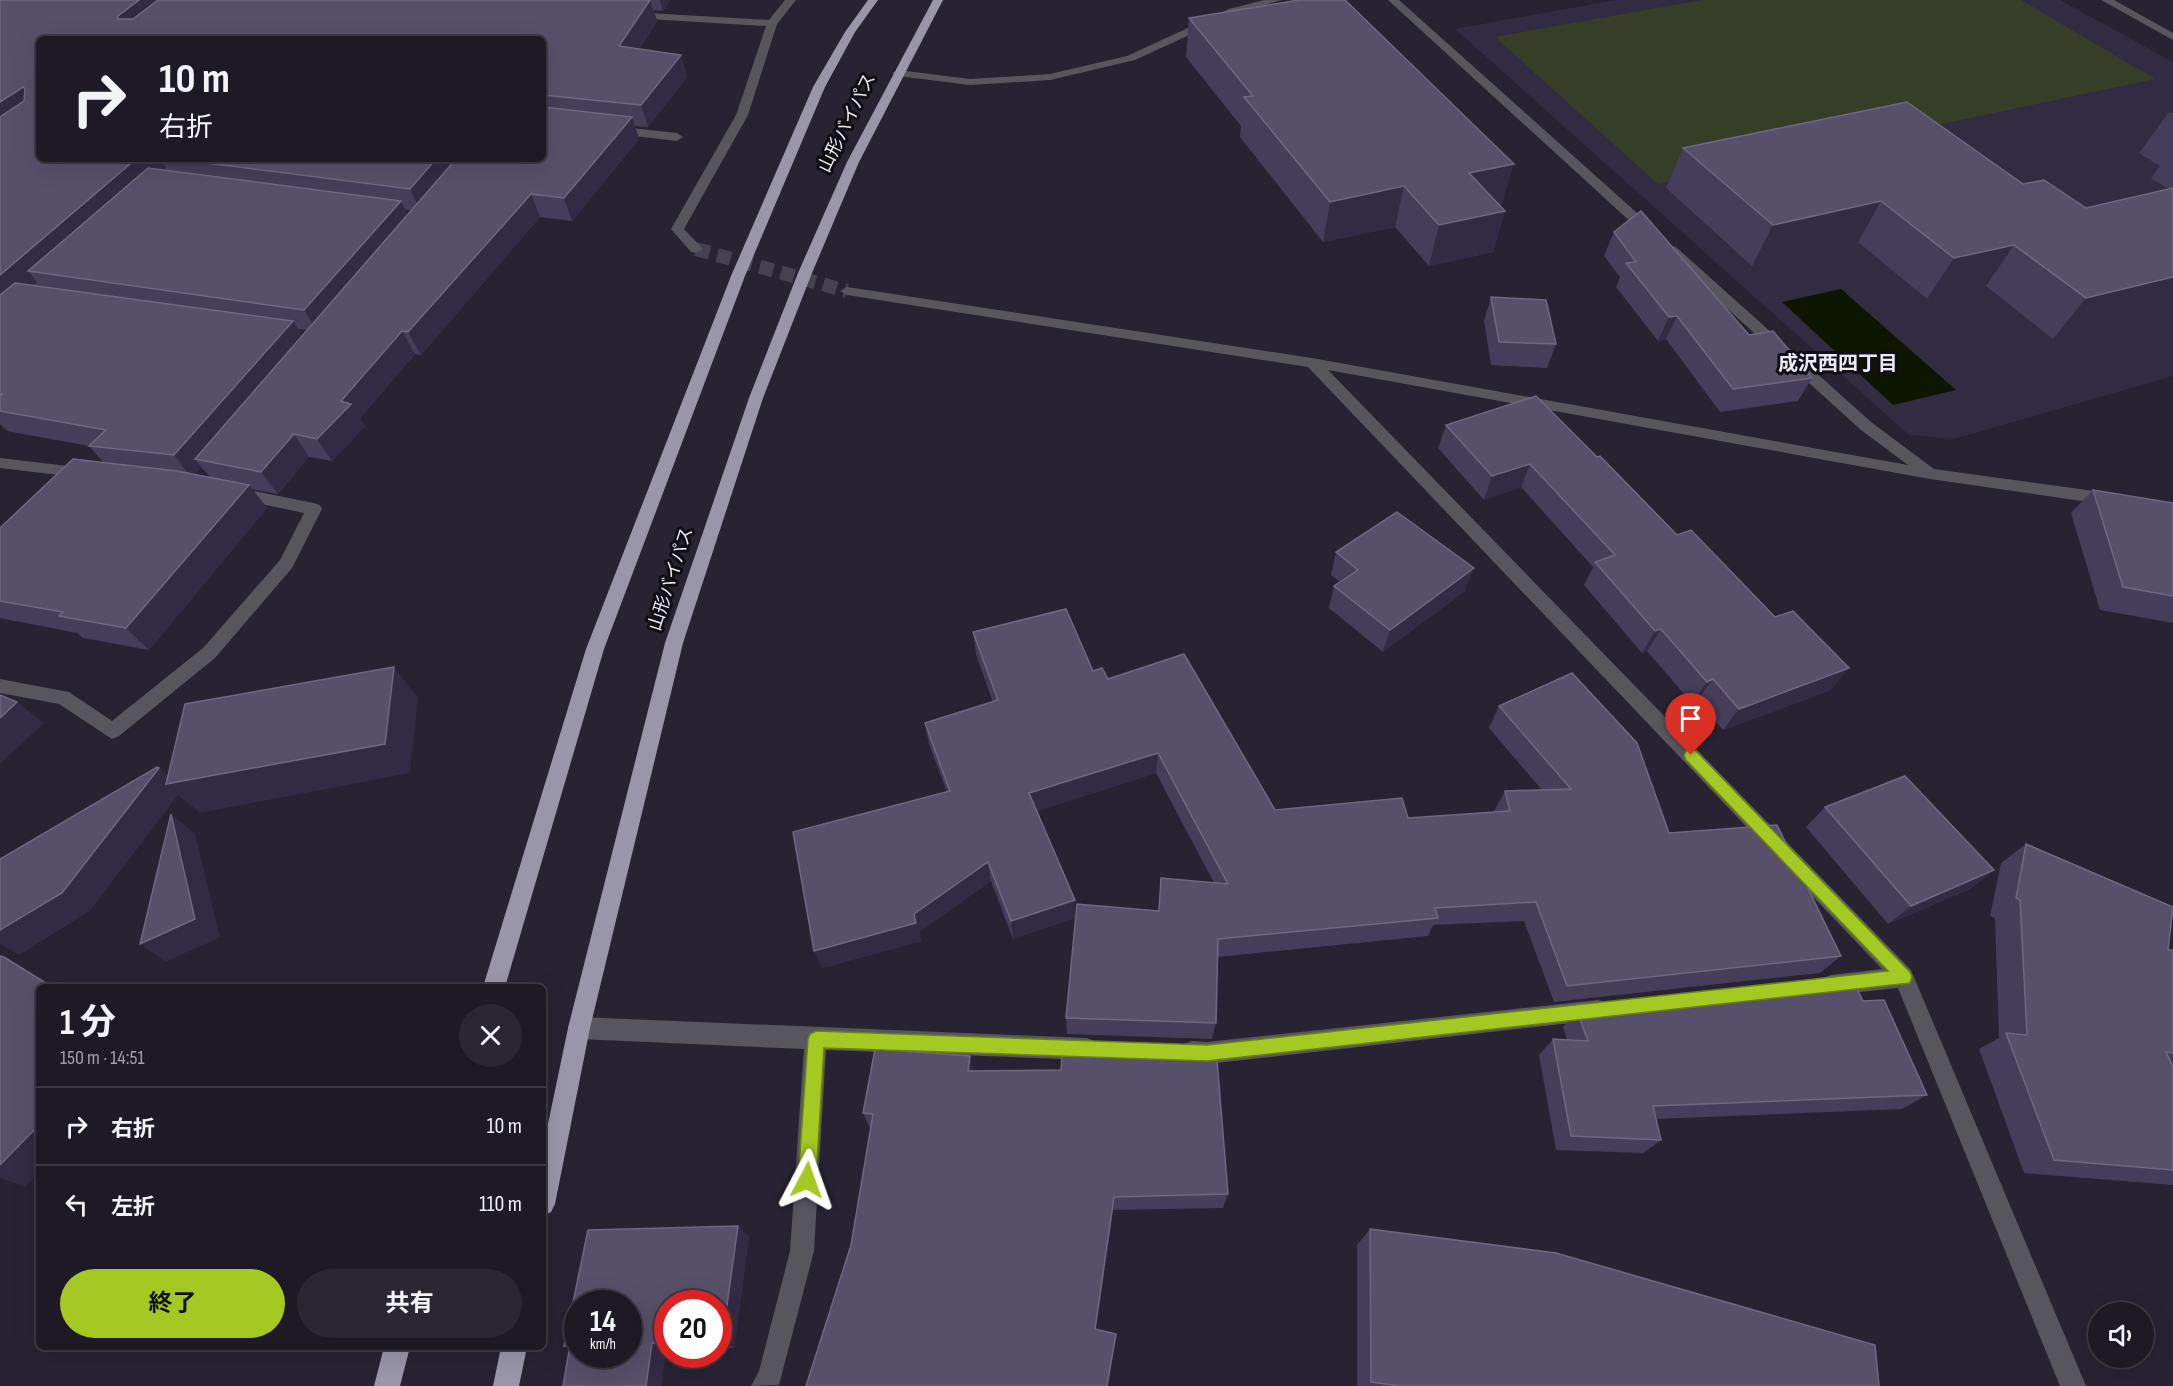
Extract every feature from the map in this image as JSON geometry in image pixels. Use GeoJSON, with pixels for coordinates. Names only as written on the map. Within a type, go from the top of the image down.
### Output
{"type":"FeatureCollection","features":[{"type":"Feature","properties":{"kind":"highway"},"geometry":{"type":"LineString","coordinates":[[495,984],[595,649],[738,276],[819,87],[850,32],[873,0]]}},
{"type":"Feature","properties":{"kind":"highway","name":"山形バイパス"},"geometry":{"type":"LineString","coordinates":[[546,1189],[579,1028],[674,643],[756,398],[805,273],[853,162],[938,0]]}},
{"type":"Feature","properties":{"kind":"highway"},"geometry":{"type":"LineString","coordinates":[[387,1386],[396,1350]]}},
{"type":"Feature","properties":{"kind":"highway"},"geometry":{"type":"LineString","coordinates":[[506,1386],[513,1350]]}},
{"type":"Feature","properties":{"kind":"lane"},"geometry":{"type":"LineString","coordinates":[[696,249],[677,229],[742,115],[772,23],[791,0]]}},
{"type":"Feature","properties":{"kind":"lane"},"geometry":{"type":"LineString","coordinates":[[898,73],[970,82],[1050,77],[1131,58],[1233,11],[1277,0]]}},
{"type":"Feature","properties":{"kind":"lane"},"geometry":{"type":"LineString","coordinates":[[1393,0],[1866,426],[1930,474]]}},
{"type":"Feature","properties":{"kind":"lane"},"geometry":{"type":"LineString","coordinates":[[2106,0],[2173,37]]}},
{"type":"Feature","properties":{"kind":"lane"},"geometry":{"type":"LineString","coordinates":[[623,14],[772,23]]}},
{"type":"Feature","properties":{"kind":"lane"},"geometry":{"type":"LineString","coordinates":[[599,129],[676,138]]}},
{"type":"Feature","properties":{"kind":"lane"},"geometry":{"type":"LineString","coordinates":[[847,291],[1312,363],[1930,474],[2127,502]]}},
{"type":"Feature","properties":{"kind":"lane"},"geometry":{"type":"LineString","coordinates":[[1312,363],[1904,977],[2073,1386]]}},
{"type":"Feature","properties":{"kind":"lane"},"geometry":{"type":"LineString","coordinates":[[0,463],[104,475]]}},
{"type":"Feature","properties":{"kind":"lane"},"geometry":{"type":"LineString","coordinates":[[0,686],[63,698],[112,731],[209,653],[286,564],[314,509],[220,490]]}},
{"type":"Feature","properties":{"kind":"lane"},"geometry":{"type":"LineString","coordinates":[[1810,987],[1904,977]]}},
{"type":"Feature","properties":{"kind":"lane"},"geometry":{"type":"LineString","coordinates":[[1171,1052],[1207,1053],[1621,1008]]}},
{"type":"Feature","properties":{"kind":"lane"},"geometry":{"type":"LineString","coordinates":[[579,1028],[1112,1050]]}},
{"type":"Feature","properties":{"kind":"lane"},"geometry":{"type":"LineString","coordinates":[[764,1386],[770,1376],[802,1251],[816,1039]]}},
{"type":"Feature","properties":{"kind":"shaded area"},"geometry":{"type":"Polygon","coordinates":[[[1616,0],[2060,0],[2173,62],[2173,376],[1954,439],[1909,435],[1455,29],[1616,0]]]}},
{"type":"Feature","properties":{"kind":"shaded area"},"geometry":{"type":"Polygon","coordinates":[[[1702,0],[2021,0],[2155,79],[1658,184],[1495,37],[1702,0]]]}},
{"type":"Feature","properties":{"kind":"shaded area"},"geometry":{"type":"Polygon","coordinates":[[[1841,289],[1956,390],[1893,405],[1782,302],[1841,289]]]}},
{"type":"Feature","properties":{"kind":"building"},"geometry":{"type":"Polygon","coordinates":[[[0,0],[139,0],[118,16],[118,19],[133,19],[158,0],[650,0],[619,46],[681,55],[641,105],[546,95],[546,36],[36,36],[36,162],[132,162],[0,275],[0,117],[24,101],[25,89],[23,87],[0,102],[0,0]]]}},
{"type":"Feature","properties":{"kind":"building"},"geometry":{"type":"Polygon","coordinates":[[[1299,0],[1345,0],[1514,164],[1469,173],[1505,211],[1439,225],[1404,186],[1330,202],[1244,97],[1253,96],[1189,18],[1299,0]]]}},
{"type":"Feature","properties":{"kind":"building"},"geometry":{"type":"Polygon","coordinates":[[[1907,102],[2023,184],[2044,180],[2086,208],[2173,188],[2173,277],[2086,298],[2014,245],[1954,258],[1881,201],[1773,225],[1683,148],[1907,102]]]}},
{"type":"Feature","properties":{"kind":"building"},"geometry":{"type":"Polygon","coordinates":[[[546,107],[632,117],[564,198],[531,194],[408,332],[402,331],[341,401],[351,404],[317,439],[294,434],[261,472],[195,459],[453,162],[546,162],[546,107]]]}},
{"type":"Feature","properties":{"kind":"building"},"geometry":{"type":"Polygon","coordinates":[[[199,162],[433,162],[410,189],[199,162]]]}},
{"type":"Feature","properties":{"kind":"building"},"geometry":{"type":"Polygon","coordinates":[[[148,168],[401,201],[304,310],[28,271],[148,168]]]}},
{"type":"Feature","properties":{"kind":"building"},"geometry":{"type":"Polygon","coordinates":[[[1641,211],[1749,335],[1773,331],[1812,378],[1733,389],[1677,316],[1669,317],[1626,263],[1636,262],[1614,232],[1641,211]]]}},
{"type":"Feature","properties":{"kind":"building"},"geometry":{"type":"Polygon","coordinates":[[[15,283],[293,321],[174,455],[89,446],[106,430],[0,411],[2,394],[0,394],[0,295],[15,283]]]}},
{"type":"Feature","properties":{"kind":"building"},"geometry":{"type":"Polygon","coordinates":[[[1491,297],[1546,300],[1556,344],[1499,342],[1491,297]]]}},
{"type":"Feature","properties":{"kind":"building"},"geometry":{"type":"Polygon","coordinates":[[[1536,396],[1597,457],[1600,456],[1677,535],[1691,530],[1775,617],[1793,611],[1849,668],[1739,709],[1713,679],[1707,682],[1661,629],[1655,631],[1595,562],[1615,555],[1530,464],[1492,476],[1446,425],[1536,396]]]}},
{"type":"Feature","properties":{"kind":"building"},"geometry":{"type":"Polygon","coordinates":[[[73,459],[177,471],[249,485],[126,628],[59,616],[63,612],[0,601],[0,528],[73,459]]]}},
{"type":"Feature","properties":{"kind":"building"},"geometry":{"type":"Polygon","coordinates":[[[2093,490],[2173,503],[2173,596],[2123,587],[2093,490]]]}},
{"type":"Feature","properties":{"kind":"building"},"geometry":{"type":"Polygon","coordinates":[[[1397,512],[1474,568],[1390,630],[1334,586],[1358,570],[1336,552],[1397,512]]]}},
{"type":"Feature","properties":{"kind":"building"},"geometry":{"type":"Polygon","coordinates":[[[1066,609],[1093,671],[1102,668],[1108,679],[1184,654],[1275,810],[1402,798],[1408,818],[1510,811],[1505,791],[1571,789],[1499,706],[1572,673],[1637,743],[1669,833],[1777,825],[1841,956],[1567,986],[1536,902],[1435,908],[1438,918],[1218,939],[1216,1023],[1066,1018],[1077,904],[1159,911],[1161,878],[1228,884],[1158,753],[1029,793],[1075,900],[1011,921],[988,862],[914,914],[916,923],[814,951],[793,832],[950,791],[925,723],[998,700],[973,632],[1066,609]]]}},
{"type":"Feature","properties":{"kind":"building"},"geometry":{"type":"Polygon","coordinates":[[[394,667],[385,744],[166,784],[185,704],[394,667]]]}},
{"type":"Feature","properties":{"kind":"building"},"geometry":{"type":"Polygon","coordinates":[[[0,695],[17,702],[0,718],[0,695]]]}},
{"type":"Feature","properties":{"kind":"building"},"geometry":{"type":"Polygon","coordinates":[[[157,767],[159,768],[62,893],[0,930],[0,859],[157,767]]]}},
{"type":"Feature","properties":{"kind":"building"},"geometry":{"type":"Polygon","coordinates":[[[1905,776],[1994,870],[1911,906],[1825,807],[1905,776]]]}},
{"type":"Feature","properties":{"kind":"building"},"geometry":{"type":"Polygon","coordinates":[[[171,814],[195,919],[140,944],[171,814]]]}},
{"type":"Feature","properties":{"kind":"building"},"geometry":{"type":"Polygon","coordinates":[[[2026,844],[2173,907],[2168,950],[2173,950],[2173,1053],[2166,1052],[2173,1067],[2173,1170],[2054,1160],[2006,1033],[2027,1035],[2020,900],[2016,898],[2026,844]]]}},
{"type":"Feature","properties":{"kind":"building"},"geometry":{"type":"Polygon","coordinates":[[[0,956],[47,984],[36,984],[36,1128],[0,1165],[0,956]]]}},
{"type":"Feature","properties":{"kind":"building"},"geometry":{"type":"Polygon","coordinates":[[[1853,981],[1863,1001],[1884,1000],[1927,1095],[1653,1106],[1661,1140],[1571,1136],[1553,1039],[1588,1041],[1577,1011],[1853,981]]]}},
{"type":"Feature","properties":{"kind":"building"},"geometry":{"type":"Polygon","coordinates":[[[1063,1043],[1216,1048],[1228,1194],[1114,1197],[1095,1329],[1116,1334],[1107,1386],[806,1386],[851,1245],[873,1114],[863,1113],[875,1049],[970,1056],[968,1071],[1061,1070],[1063,1043]]]}},
{"type":"Feature","properties":{"kind":"building"},"geometry":{"type":"Polygon","coordinates":[[[738,1226],[729,1290],[654,1290],[654,1343],[652,1343],[646,1386],[563,1386],[566,1368],[642,1368],[642,1290],[576,1290],[588,1230],[738,1226]]]}},
{"type":"Feature","properties":{"kind":"building"},"geometry":{"type":"Polygon","coordinates":[[[1370,1229],[1556,1253],[1875,1345],[1879,1386],[1400,1386],[1371,1382],[1370,1229]]]}},
{"type":"Feature","properties":{"kind":"tunnel"},"geometry":{"type":"LineString","coordinates":[[696,249],[847,291]]}},
{"type":"Feature","properties":{"kind":"district","name":"成沢西四丁目"},"geometry":{"type":"Point","coordinates":[1838,364]}},
{"type":"Feature","properties":{"kind":"route"},"geometry":{"type":"LineString","coordinates":[[807,1180],[816,1039],[1207,1053],[1904,977],[1691,755]]}}]}
